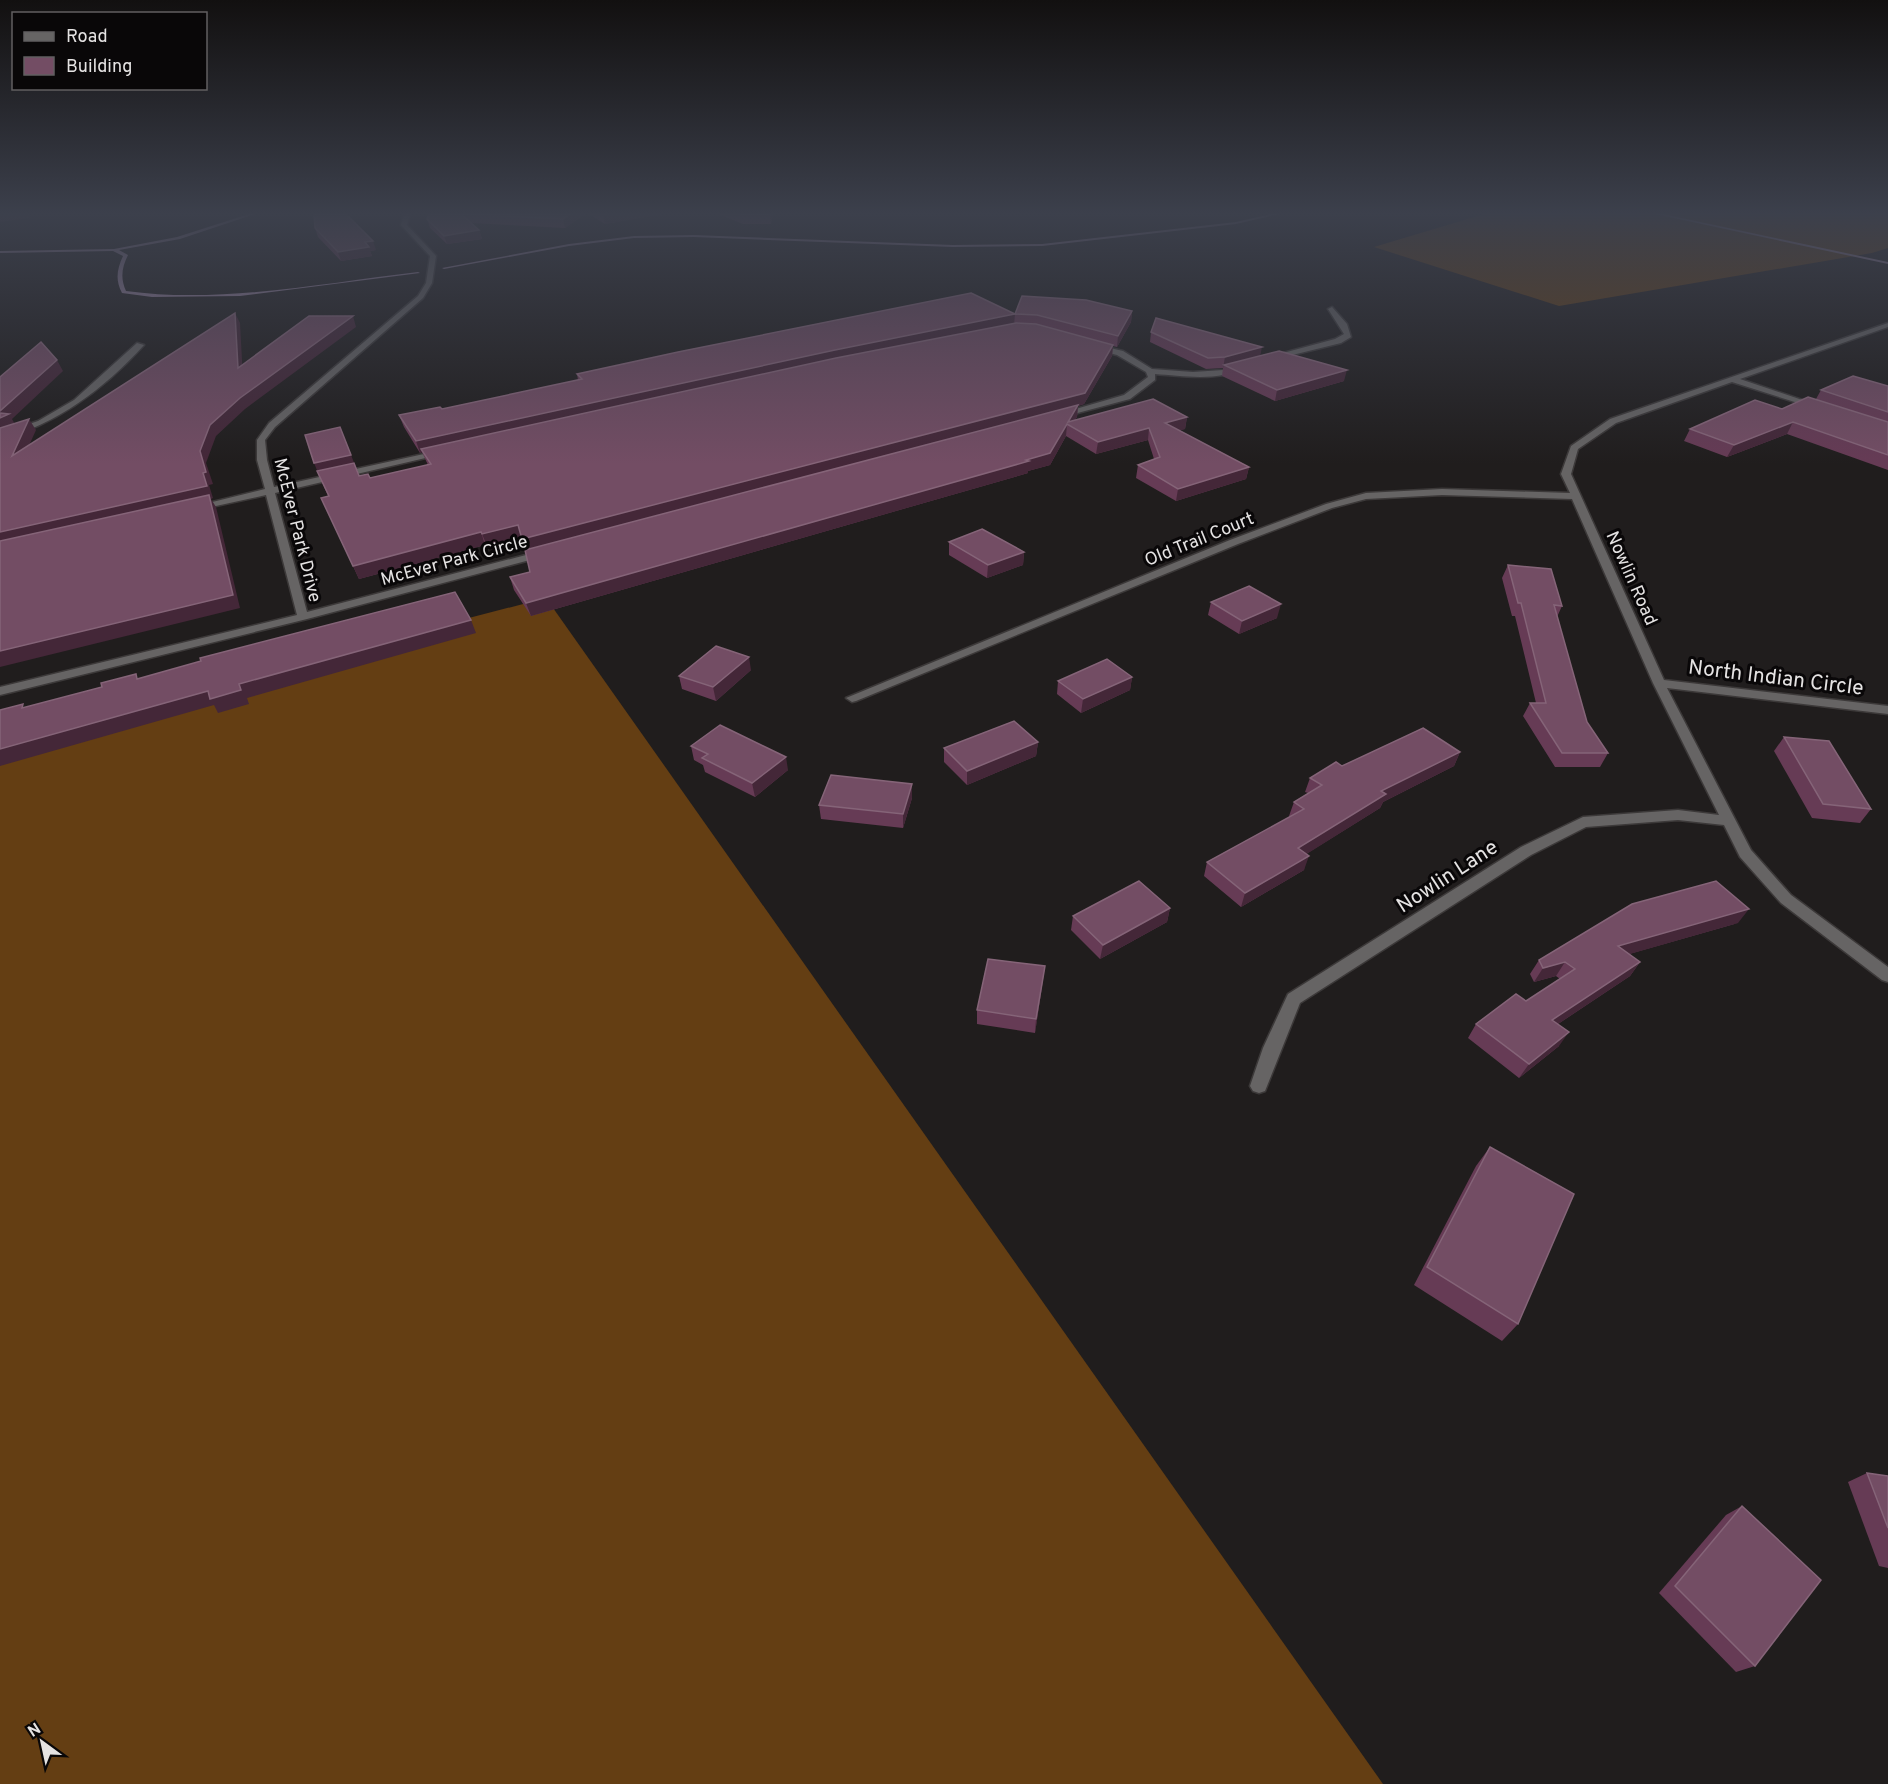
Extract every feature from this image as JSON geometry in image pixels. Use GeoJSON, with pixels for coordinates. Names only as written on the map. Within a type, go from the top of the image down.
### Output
{"type":"FeatureCollection","features":[{"type":"Feature","properties":{"kind":"street","name":"McEver Park Drive"},"geometry":{"type":"LineString","coordinates":[[303,617],[261,460],[261,440],[272,425],[421,297]]}},
{"type":"Feature","properties":{"kind":"street"},"geometry":{"type":"LineString","coordinates":[[1257,363],[1338,341],[1348,335],[1332,309]]}},
{"type":"Feature","properties":{"kind":"street","name":"Nowlin Road"},"geometry":{"type":"LineString","coordinates":[[1888,326],[1613,421],[1575,448],[1566,474],[1659,682],[1745,853],[1786,899],[1888,976]]}},
{"type":"Feature","properties":{"kind":"street"},"geometry":{"type":"LineString","coordinates":[[1079,342],[1120,353],[1150,372],[1193,374],[1222,372],[1246,366]]}},
{"type":"Feature","properties":{"kind":"street"},"geometry":{"type":"LineString","coordinates":[[0,437],[41,423],[77,402],[140,345]]}},
{"type":"Feature","properties":{"kind":"street"},"geometry":{"type":"LineString","coordinates":[[1052,419],[1127,397],[1152,378],[1150,372]]}},
{"type":"Feature","properties":{"kind":"street"},"geometry":{"type":"LineString","coordinates":[[1734,380],[1822,410]]}},
{"type":"Feature","properties":{"kind":"street"},"geometry":{"type":"LineString","coordinates":[[188,509],[454,450]]}},
{"type":"Feature","properties":{"kind":"street","name":"Old Trail Court"},"geometry":{"type":"LineString","coordinates":[[852,698],[1234,542],[1329,506],[1366,496],[1442,492],[1576,496]]}},
{"type":"Feature","properties":{"kind":"street","name":"McEver Park Circle"},"geometry":{"type":"LineString","coordinates":[[0,691],[303,617],[557,550]]}},
{"type":"Feature","properties":{"kind":"street","name":"North Indian Circle"},"geometry":{"type":"LineString","coordinates":[[1659,682],[1888,710]]}},
{"type":"Feature","properties":{"kind":"street","name":"Nowlin Lane"},"geometry":{"type":"LineString","coordinates":[[1259,1086],[1272,1048],[1294,999],[1526,850],[1583,822],[1678,815],[1728,821]]}},
{"type":"Feature","properties":{"kind":"shaded area"},"geometry":{"type":"Polygon","coordinates":[[[1532,297],[1611,297],[1559,306],[1532,297]]]}},
{"type":"Feature","properties":{"kind":"shaded area"},"geometry":{"type":"Polygon","coordinates":[[[546,598],[1383,1784],[0,1784],[0,740],[546,598]]]}},
{"type":"Feature","properties":{"kind":"building"},"geometry":{"type":"Polygon","coordinates":[[[950,297],[980,297],[1015,314],[835,350],[416,441],[399,415],[440,407],[442,409],[582,379],[577,374],[950,297]]]}},
{"type":"Feature","properties":{"kind":"building"},"geometry":{"type":"Polygon","coordinates":[[[1022,297],[1086,300],[1132,311],[1118,336],[1037,315],[1015,314],[1022,297]]]}},
{"type":"Feature","properties":{"kind":"building"},"geometry":{"type":"Polygon","coordinates":[[[235,313],[238,368],[309,316],[353,316],[240,398],[210,425],[200,451],[207,486],[0,532],[0,428],[29,419],[12,456],[235,313]]]}},
{"type":"Feature","properties":{"kind":"building"},"geometry":{"type":"Polygon","coordinates":[[[1156,318],[1262,347],[1225,357],[1208,358],[1151,332],[1156,318]]]}},
{"type":"Feature","properties":{"kind":"building"},"geometry":{"type":"Polygon","coordinates":[[[1016,323],[1036,324],[1113,345],[1085,393],[522,539],[518,525],[482,534],[481,532],[353,566],[321,498],[329,496],[317,471],[354,463],[359,476],[368,474],[370,478],[431,464],[421,449],[836,358],[1016,323]]]}},
{"type":"Feature","properties":{"kind":"building"},"geometry":{"type":"Polygon","coordinates":[[[41,342],[57,360],[0,411],[0,377],[41,342]]]}},
{"type":"Feature","properties":{"kind":"building"},"geometry":{"type":"Polygon","coordinates":[[[1279,351],[1347,370],[1277,390],[1224,365],[1279,351]]]}},
{"type":"Feature","properties":{"kind":"building"},"geometry":{"type":"Polygon","coordinates":[[[1853,376],[1888,386],[1888,412],[1821,390],[1853,376]]]}},
{"type":"Feature","properties":{"kind":"building"},"geometry":{"type":"Polygon","coordinates":[[[1808,397],[1888,422],[1888,455],[1793,422],[1734,445],[1690,429],[1755,400],[1782,409],[1808,397]]]}},
{"type":"Feature","properties":{"kind":"building"},"geometry":{"type":"Polygon","coordinates":[[[1153,399],[1187,417],[1165,423],[1249,467],[1178,489],[1138,465],[1160,457],[1149,428],[1098,442],[1067,424],[1050,453],[1026,460],[1029,461],[526,603],[510,577],[530,572],[525,550],[1078,405],[1068,422],[1153,399]]]}},
{"type":"Feature","properties":{"kind":"building"},"geometry":{"type":"Polygon","coordinates":[[[340,427],[351,455],[314,463],[305,435],[340,427]]]}},
{"type":"Feature","properties":{"kind":"building"},"geometry":{"type":"Polygon","coordinates":[[[209,495],[233,595],[0,651],[0,541],[209,495]]]}},
{"type":"Feature","properties":{"kind":"building"},"geometry":{"type":"Polygon","coordinates":[[[982,529],[1024,552],[988,565],[949,542],[982,529]]]}},
{"type":"Feature","properties":{"kind":"building"},"geometry":{"type":"Polygon","coordinates":[[[1508,565],[1551,569],[1562,606],[1554,605],[1587,722],[1608,753],[1562,753],[1530,703],[1546,703],[1521,603],[1518,603],[1508,565]]]}},
{"type":"Feature","properties":{"kind":"building"},"geometry":{"type":"Polygon","coordinates":[[[1249,586],[1281,604],[1242,621],[1211,602],[1249,586]]]}},
{"type":"Feature","properties":{"kind":"building"},"geometry":{"type":"Polygon","coordinates":[[[455,592],[471,620],[239,684],[241,690],[210,699],[208,691],[0,749],[0,710],[23,704],[22,708],[102,687],[101,683],[136,674],[137,679],[201,661],[200,658],[455,592]]]}},
{"type":"Feature","properties":{"kind":"building"},"geometry":{"type":"Polygon","coordinates":[[[716,646],[749,657],[713,687],[679,676],[716,646]]]}},
{"type":"Feature","properties":{"kind":"building"},"geometry":{"type":"Polygon","coordinates":[[[1107,659],[1132,677],[1083,699],[1058,681],[1107,659]]]}},
{"type":"Feature","properties":{"kind":"building"},"geometry":{"type":"Polygon","coordinates":[[[1014,721],[1038,742],[967,771],[944,748],[1014,721]]]}},
{"type":"Feature","properties":{"kind":"building"},"geometry":{"type":"Polygon","coordinates":[[[720,725],[786,757],[752,783],[702,758],[708,754],[691,746],[720,725]]]}},
{"type":"Feature","properties":{"kind":"building"},"geometry":{"type":"Polygon","coordinates":[[[1423,728],[1460,752],[1381,791],[1386,794],[1298,848],[1309,856],[1245,893],[1207,862],[1304,809],[1294,802],[1322,785],[1310,778],[1336,762],[1342,766],[1423,728]]]}},
{"type":"Feature","properties":{"kind":"building"},"geometry":{"type":"Polygon","coordinates":[[[1784,737],[1829,741],[1871,809],[1823,804],[1784,737]]]}},
{"type":"Feature","properties":{"kind":"building"},"geometry":{"type":"Polygon","coordinates":[[[831,775],[912,784],[903,814],[819,805],[831,775]]]}},
{"type":"Feature","properties":{"kind":"building"},"geometry":{"type":"Polygon","coordinates":[[[1139,881],[1170,908],[1103,945],[1073,916],[1139,881]]]}},
{"type":"Feature","properties":{"kind":"building"},"geometry":{"type":"Polygon","coordinates":[[[1716,881],[1749,909],[1618,946],[1640,962],[1552,1020],[1569,1032],[1529,1064],[1476,1024],[1516,994],[1526,1001],[1575,969],[1565,962],[1543,968],[1539,960],[1632,904],[1716,881]]]}},
{"type":"Feature","properties":{"kind":"building"},"geometry":{"type":"Polygon","coordinates":[[[988,959],[1045,966],[1036,1019],[977,1010],[988,959]]]}},
{"type":"Feature","properties":{"kind":"building"},"geometry":{"type":"Polygon","coordinates":[[[1490,1147],[1574,1194],[1518,1324],[1427,1267],[1490,1147]]]}},
{"type":"Feature","properties":{"kind":"building"},"geometry":{"type":"Polygon","coordinates":[[[1867,1473],[1888,1476],[1888,1528],[1867,1473]]]}},
{"type":"Feature","properties":{"kind":"building"},"geometry":{"type":"Polygon","coordinates":[[[1742,1506],[1821,1580],[1755,1666],[1675,1586],[1742,1506]]]}}]}
